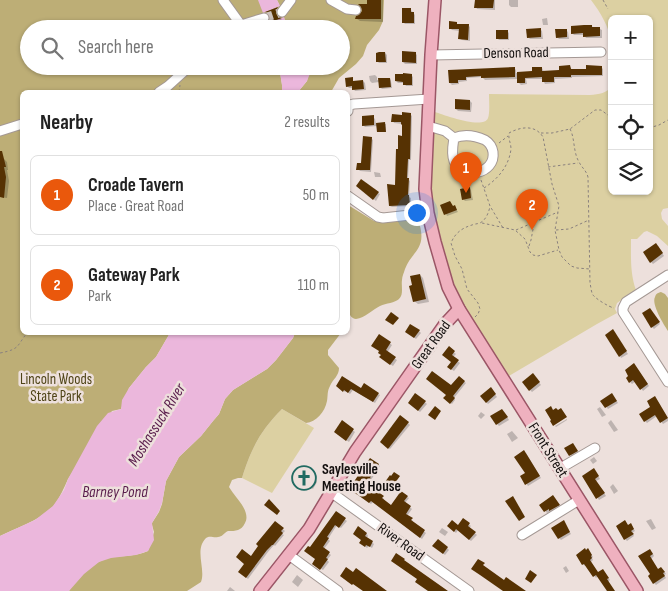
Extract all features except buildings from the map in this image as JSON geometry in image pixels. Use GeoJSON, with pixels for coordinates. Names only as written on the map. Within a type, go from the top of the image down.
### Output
{"type":"FeatureCollection","features":[{"type":"Feature","properties":{"kind":"main road","name":"Great Road"},"geometry":{"type":"LineString","coordinates":[[260,591],[309,529],[355,452],[445,324],[458,309],[448,287],[428,213],[425,189],[435,0]]}},
{"type":"Feature","properties":{"kind":"main road","name":"Front Street"},"geometry":{"type":"LineString","coordinates":[[458,309],[637,591]]}},
{"type":"Feature","properties":{"kind":"street"},"geometry":{"type":"LineString","coordinates":[[223,0],[234,20]]}},
{"type":"Feature","properties":{"kind":"street"},"geometry":{"type":"LineString","coordinates":[[282,12],[291,0]]}},
{"type":"Feature","properties":{"kind":"street"},"geometry":{"type":"LineString","coordinates":[[331,0],[347,9],[356,10]]}},
{"type":"Feature","properties":{"kind":"street"},"geometry":{"type":"LineString","coordinates":[[258,20],[264,18]]}},
{"type":"Feature","properties":{"kind":"street","name":"Denson Road"},"geometry":{"type":"LineString","coordinates":[[431,55],[601,52]]}},
{"type":"Feature","properties":{"kind":"street"},"geometry":{"type":"LineString","coordinates":[[162,90],[180,75]]}},
{"type":"Feature","properties":{"kind":"street"},"geometry":{"type":"LineString","coordinates":[[350,105],[429,99]]}},
{"type":"Feature","properties":{"kind":"street"},"geometry":{"type":"LineString","coordinates":[[0,131],[20,125]]}},
{"type":"Feature","properties":{"kind":"street"},"geometry":{"type":"LineString","coordinates":[[428,126],[445,131],[454,138]]}},
{"type":"Feature","properties":{"kind":"street"},"geometry":{"type":"LineString","coordinates":[[470,136],[480,138],[492,145],[493,161],[488,168],[477,173],[466,172],[457,166],[452,152],[454,138],[470,136]]}},
{"type":"Feature","properties":{"kind":"street"},"geometry":{"type":"LineString","coordinates":[[350,197],[378,217],[428,213]]}},
{"type":"Feature","properties":{"kind":"street"},"geometry":{"type":"LineString","coordinates":[[668,275],[626,302],[622,308],[668,382]]}},
{"type":"Feature","properties":{"kind":"street"},"geometry":{"type":"LineString","coordinates":[[559,468],[595,448]]}},
{"type":"Feature","properties":{"kind":"street","name":"River Road"},"geometry":{"type":"LineString","coordinates":[[332,493],[469,591]]}},
{"type":"Feature","properties":{"kind":"street"},"geometry":{"type":"LineString","coordinates":[[522,535],[579,500]]}},
{"type":"Feature","properties":{"kind":"street"},"geometry":{"type":"LineString","coordinates":[[289,555],[338,591]]}},
{"type":"Feature","properties":{"kind":"path"},"geometry":{"type":"LineString","coordinates":[[602,0],[608,9]]}},
{"type":"Feature","properties":{"kind":"path"},"geometry":{"type":"LineString","coordinates":[[492,145],[503,141],[514,130],[529,128],[540,133],[552,133],[570,129],[595,110],[602,110],[608,115]]}},
{"type":"Feature","properties":{"kind":"path"},"geometry":{"type":"LineString","coordinates":[[653,127],[659,126],[668,120]]}},
{"type":"Feature","properties":{"kind":"path"},"geometry":{"type":"LineString","coordinates":[[570,129],[579,163],[586,171],[588,177],[590,283],[592,294],[610,308],[622,308]]}},
{"type":"Feature","properties":{"kind":"path"},"geometry":{"type":"LineString","coordinates":[[540,133],[559,206],[555,230],[559,250],[562,257],[571,266],[590,269]]}},
{"type":"Feature","properties":{"kind":"path"},"geometry":{"type":"LineString","coordinates":[[484,188],[498,178],[507,164],[511,150],[508,136]]}},
{"type":"Feature","properties":{"kind":"path"},"geometry":{"type":"LineString","coordinates":[[548,167],[579,163]]}},
{"type":"Feature","properties":{"kind":"path"},"geometry":{"type":"LineString","coordinates":[[477,173],[490,206],[504,229]]}},
{"type":"Feature","properties":{"kind":"path"},"geometry":{"type":"LineString","coordinates":[[481,223],[488,214],[490,206]]}},
{"type":"Feature","properties":{"kind":"path"},"geometry":{"type":"LineString","coordinates":[[468,324],[478,314],[480,309],[476,299],[467,289],[462,269],[455,256],[451,243],[456,233],[469,225],[481,223],[515,230],[559,212]]}},
{"type":"Feature","properties":{"kind":"path"},"geometry":{"type":"LineString","coordinates":[[555,230],[570,229],[589,220]]}},
{"type":"Feature","properties":{"kind":"path"},"geometry":{"type":"LineString","coordinates":[[528,247],[532,240],[534,222]]}},
{"type":"Feature","properties":{"kind":"path"},"geometry":{"type":"LineString","coordinates":[[515,230],[525,239],[533,255],[538,256],[559,250]]}},
{"type":"Feature","properties":{"kind":"path"},"geometry":{"type":"LineString","coordinates":[[0,354],[16,348],[26,335]]}},
{"type":"Feature","properties":{"kind":"shaded area"},"geometry":{"type":"Polygon","coordinates":[[[591,0],[668,0],[668,208],[663,209],[661,213],[662,219],[668,226],[668,246],[657,236],[647,231],[637,239],[631,239],[632,271],[636,290],[617,303],[615,309],[617,313],[507,377],[461,303],[439,242],[431,205],[431,161],[435,112],[463,121],[479,123],[488,118],[489,94],[590,95],[600,94],[608,90],[608,195],[653,195],[653,15],[608,15],[608,31],[591,0]]]}},
{"type":"Feature","properties":{"kind":"shaded area"},"geometry":{"type":"Polygon","coordinates":[[[282,409],[314,428],[272,493],[242,478],[257,441],[282,409]]]}},
{"type":"Feature","properties":{"kind":"green space","name":"Lincoln Woods State Park"},"geometry":{"type":"Polygon","coordinates":[[[0,0],[267,0],[280,6],[277,0],[384,0],[383,21],[379,30],[367,45],[363,56],[350,69],[350,20],[285,20],[284,18],[277,20],[20,20],[20,75],[280,75],[282,90],[20,90],[20,335],[169,335],[156,357],[129,388],[121,409],[112,411],[68,479],[55,504],[37,519],[0,536],[0,0]]]}},
{"type":"Feature","properties":{"kind":"green space","name":"Lincoln Woods State Park"},"geometry":{"type":"Polygon","coordinates":[[[308,75],[343,75],[332,90],[300,90],[307,81],[308,75]]]}},
{"type":"Feature","properties":{"kind":"green space"},"geometry":{"type":"Polygon","coordinates":[[[350,206],[374,221],[412,220],[419,224],[421,243],[403,276],[401,297],[380,306],[363,317],[352,318],[350,315],[350,206]]]}},
{"type":"Feature","properties":{"kind":"green space"},"geometry":{"type":"Polygon","coordinates":[[[661,292],[668,298],[668,331],[658,314],[654,300],[657,293],[661,292]]]}},
{"type":"Feature","properties":{"kind":"green space"},"geometry":{"type":"Polygon","coordinates":[[[294,335],[339,335],[328,350],[328,355],[339,368],[338,373],[329,388],[327,401],[320,416],[306,423],[282,409],[262,433],[249,458],[242,478],[232,480],[229,487],[245,510],[245,523],[238,530],[228,531],[219,537],[206,538],[200,554],[201,582],[187,591],[69,591],[82,575],[100,561],[107,558],[135,555],[148,551],[154,532],[152,523],[162,504],[166,481],[179,457],[201,436],[219,414],[225,399],[233,390],[267,369],[294,335]]]}},
{"type":"Feature","properties":{"kind":"water"},"geometry":{"type":"Polygon","coordinates":[[[258,0],[277,0],[280,6],[263,13],[258,0]]]}},
{"type":"Feature","properties":{"kind":"water"},"geometry":{"type":"Polygon","coordinates":[[[280,75],[309,75],[300,90],[282,90],[280,75]]]}},
{"type":"Feature","properties":{"kind":"water","name":"Barney Pond"},"geometry":{"type":"Polygon","coordinates":[[[169,335],[294,335],[267,369],[233,390],[225,399],[219,414],[201,436],[179,457],[166,481],[162,503],[152,523],[154,540],[148,551],[99,562],[84,574],[69,591],[0,591],[0,536],[35,520],[53,506],[64,490],[97,426],[108,413],[121,409],[122,400],[129,388],[156,357],[169,335]]]}},
{"type":"Feature","properties":{"kind":"tunnel"},"geometry":{"type":"LineString","coordinates":[[264,18],[282,12]]}},
{"type":"Feature","properties":{"kind":"place","name":"Croade Tavern"},"geometry":{"type":"Point","coordinates":[466,193]}},
{"type":"Feature","properties":{"kind":"place","name":"Gateway Park"},"geometry":{"type":"Point","coordinates":[532,230]}},
{"type":"Feature","properties":{"kind":"place","name":"Saylesville Meeting House"},"geometry":{"type":"Point","coordinates":[304,478]}},
{"type":"Feature","properties":{"kind":"water label","name":"Moshassuck River"},"geometry":{"type":"Point","coordinates":[157,425]}}]}
